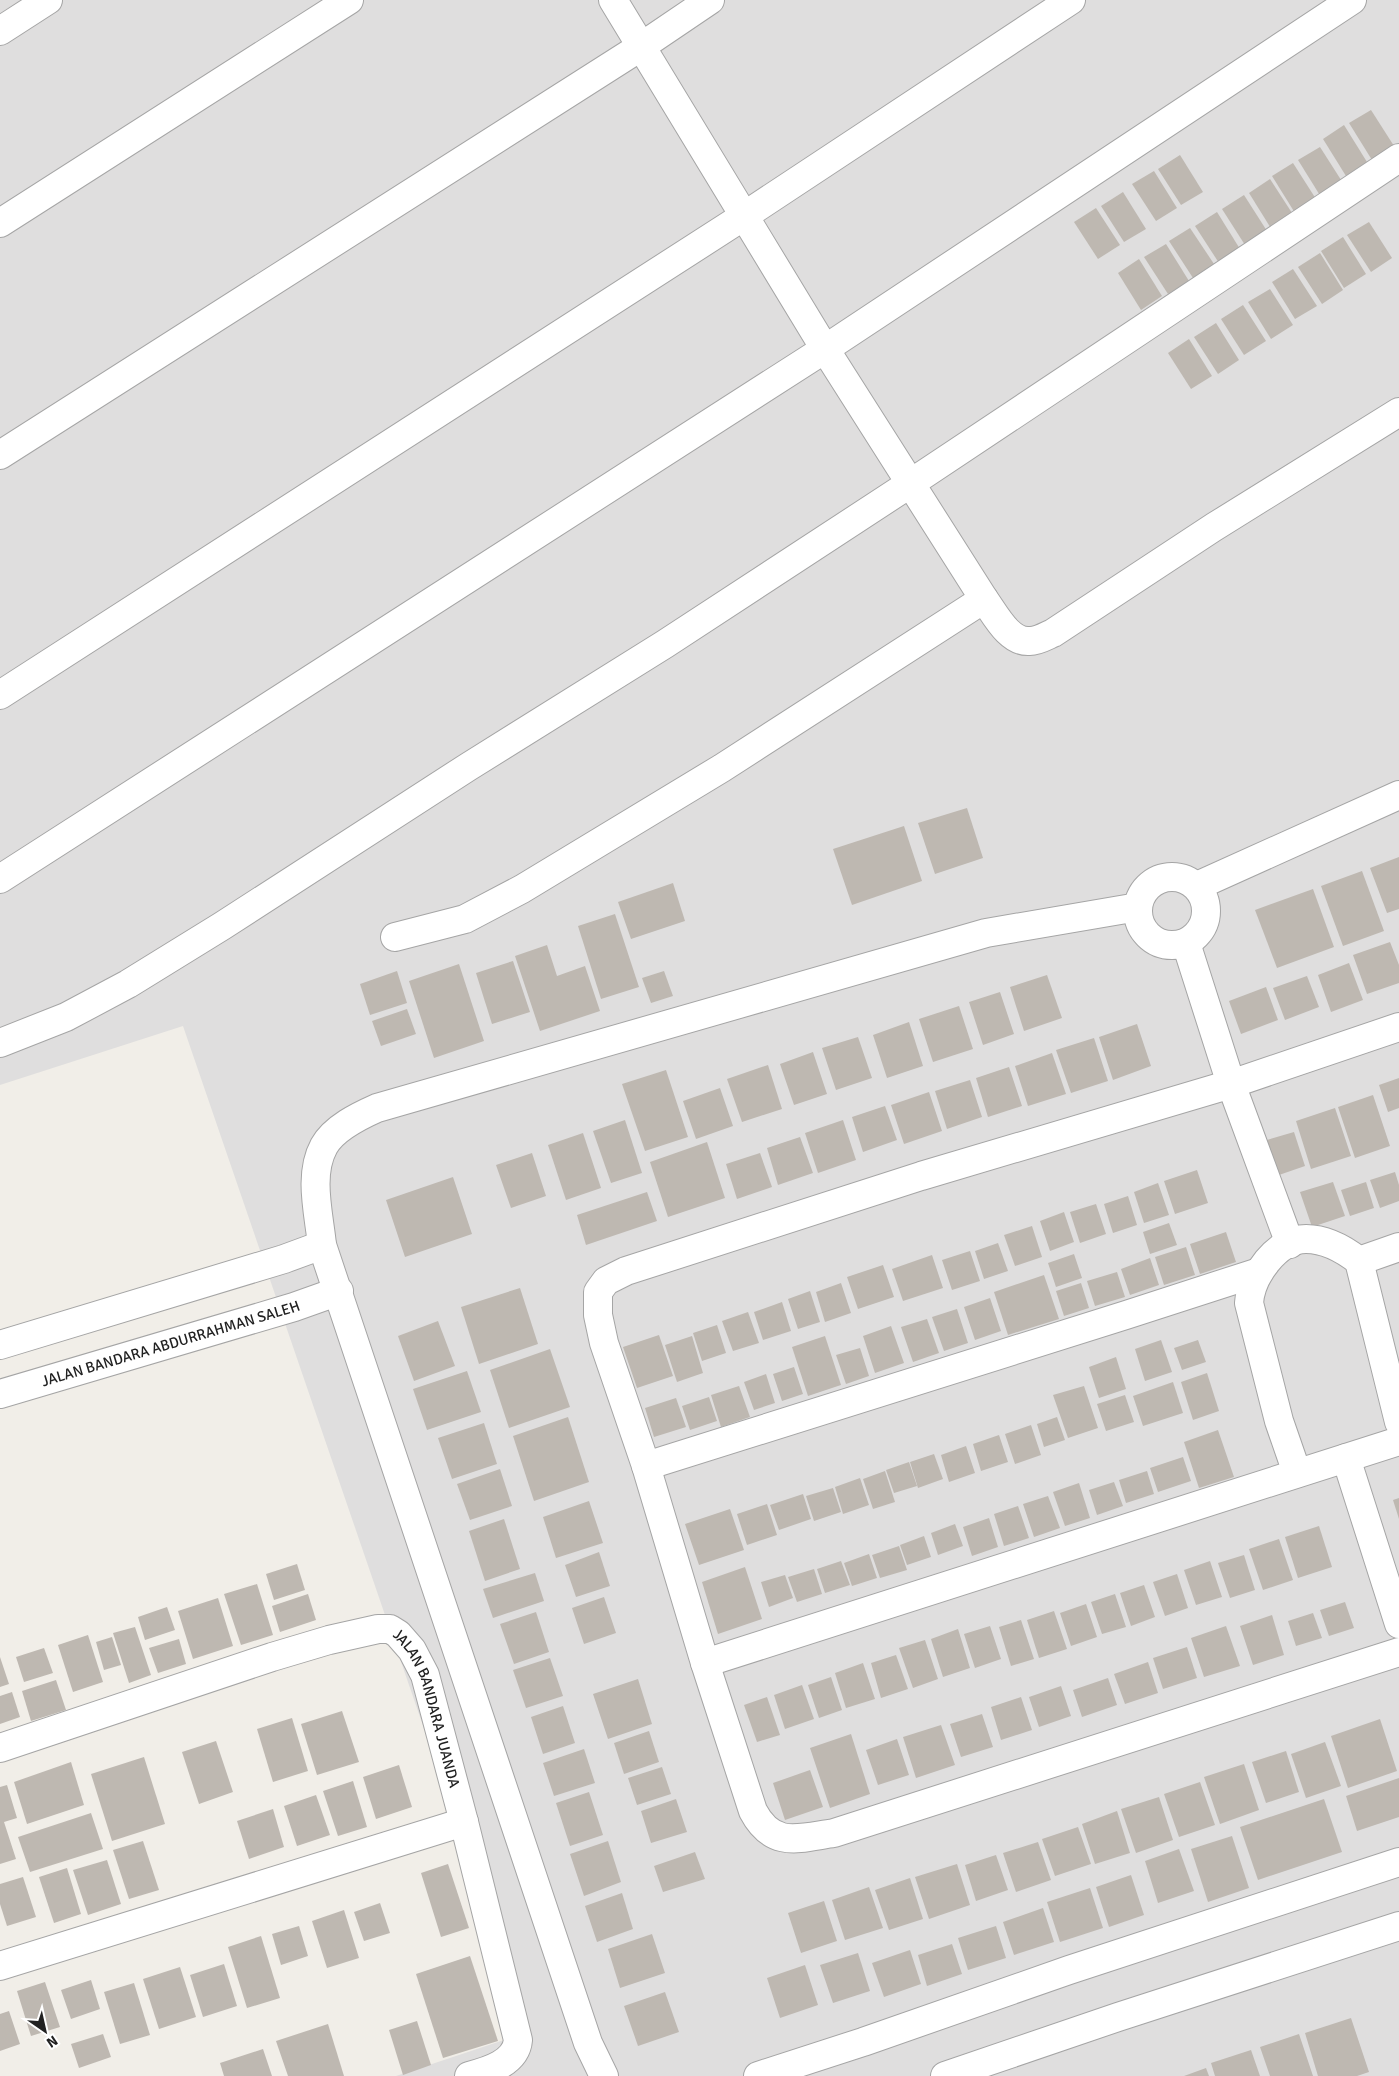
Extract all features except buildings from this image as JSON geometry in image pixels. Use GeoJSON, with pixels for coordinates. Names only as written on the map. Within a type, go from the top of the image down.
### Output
{"type":"FeatureCollection","features":[{"type":"Feature","properties":{"kind":"street"},"geometry":{"type":"LineString","coordinates":[[0,31],[48,0]]}},
{"type":"Feature","properties":{"kind":"street"},"geometry":{"type":"LineString","coordinates":[[0,223],[350,0]]}},
{"type":"Feature","properties":{"kind":"street"},"geometry":{"type":"LineString","coordinates":[[613,0],[825,350],[984,599],[1010,633],[1019,640],[1028,642],[1038,640],[1070,622],[1214,527],[1399,412]]}},
{"type":"Feature","properties":{"kind":"street"},"geometry":{"type":"LineString","coordinates":[[0,455],[642,46],[710,0]]}},
{"type":"Feature","properties":{"kind":"street"},"geometry":{"type":"LineString","coordinates":[[0,695],[744,216],[1071,0]]}},
{"type":"Feature","properties":{"kind":"street"},"geometry":{"type":"LineString","coordinates":[[0,878],[825,350],[1352,0]]}},
{"type":"Feature","properties":{"kind":"street"},"geometry":{"type":"LineString","coordinates":[[0,1043],[66,1017],[128,984],[215,931],[468,767],[666,644],[1399,158]]}},
{"type":"Feature","properties":{"kind":"street"},"geometry":{"type":"LineString","coordinates":[[396,937],[465,918],[515,893],[722,768],[984,599]]}},
{"type":"Feature","properties":{"kind":"street"},"geometry":{"type":"LineString","coordinates":[[1196,886],[1399,795]]}},
{"type":"Feature","properties":{"kind":"street"},"geometry":{"type":"LineString","coordinates":[[1177,876],[1196,886],[1203,894],[1207,905],[1203,928],[1196,936],[1186,942],[1175,945],[1163,944],[1152,938],[1144,930],[1139,919],[1138,907],[1141,896],[1156,880],[1177,876]]}},
{"type":"Feature","properties":{"kind":"street"},"geometry":{"type":"LineString","coordinates":[[604,2076],[585,2034],[322,1245],[316,1183],[318,1163],[324,1145],[356,1118],[376,1108],[986,933],[1138,907]]}},
{"type":"Feature","properties":{"kind":"street"},"geometry":{"type":"LineString","coordinates":[[1186,942],[1231,1084],[1290,1244]]}},
{"type":"Feature","properties":{"kind":"street"},"geometry":{"type":"LineString","coordinates":[[1399,1027],[1231,1084],[921,1176],[626,1271],[606,1281],[598,1292],[598,1315],[604,1343],[646,1466],[705,1662],[753,1811],[759,1823],[773,1836],[793,1839],[834,1833],[1399,1652]]}},
{"type":"Feature","properties":{"kind":"street"},"geometry":{"type":"LineString","coordinates":[[1297,1473],[1278,1421],[1249,1303],[1251,1287],[1258,1272],[1281,1249],[1290,1244],[1305,1239],[1318,1240],[1347,1251],[1359,1261],[1399,1422]]}},
{"type":"Feature","properties":{"kind":"street"},"geometry":{"type":"LineString","coordinates":[[0,1345],[322,1245]]}},
{"type":"Feature","properties":{"kind":"street"},"geometry":{"type":"LineString","coordinates":[[1359,1261],[1399,1247]]}},
{"type":"Feature","properties":{"kind":"street"},"geometry":{"type":"LineString","coordinates":[[646,1466],[1258,1272]]}},
{"type":"Feature","properties":{"kind":"street","name":"JALAN BANDARA ABDURRAHMAN SALEH"},"geometry":{"type":"LineString","coordinates":[[0,1394],[294,1307],[338,1291]]}},
{"type":"Feature","properties":{"kind":"street"},"geometry":{"type":"LineString","coordinates":[[705,1662],[1399,1441]]}},
{"type":"Feature","properties":{"kind":"street"},"geometry":{"type":"LineString","coordinates":[[1346,1458],[1399,1624]]}},
{"type":"Feature","properties":{"kind":"street","name":"JALAN BANDARA JUANDA"},"geometry":{"type":"LineString","coordinates":[[0,1748],[272,1656],[378,1629],[390,1629],[398,1634],[412,1650],[425,1675],[518,2040],[516,2050],[510,2058],[487,2071],[469,2076]]}},
{"type":"Feature","properties":{"kind":"street"},"geometry":{"type":"LineString","coordinates":[[0,1966],[464,1822]]}},
{"type":"Feature","properties":{"kind":"street"},"geometry":{"type":"LineString","coordinates":[[758,2076],[863,2042],[1070,1970],[1399,1862]]}},
{"type":"Feature","properties":{"kind":"street"},"geometry":{"type":"LineString","coordinates":[[945,2076],[1118,2016],[1399,1926]]}},
{"type":"Feature","properties":{"kind":"shaded area"},"geometry":{"type":"Polygon","coordinates":[[[0,0],[1399,0],[1399,2076],[396,2076],[528,2032],[183,1026],[0,1085],[0,0]]]}}]}
